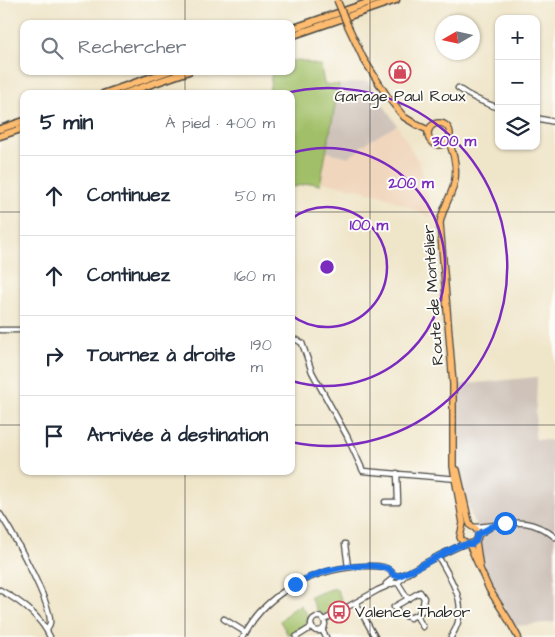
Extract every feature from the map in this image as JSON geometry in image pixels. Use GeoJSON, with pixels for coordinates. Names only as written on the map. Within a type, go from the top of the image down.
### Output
{"type":"FeatureCollection","features":[{"type":"Feature","properties":{"kind":"highway"},"geometry":{"type":"LineString","coordinates":[[295,28],[376,0]]}},
{"type":"Feature","properties":{"kind":"highway"},"geometry":{"type":"LineString","coordinates":[[295,35],[396,0]]}},
{"type":"Feature","properties":{"kind":"highway"},"geometry":{"type":"LineString","coordinates":[[114,90],[157,75]]}},
{"type":"Feature","properties":{"kind":"highway"},"geometry":{"type":"LineString","coordinates":[[134,90],[177,75]]}},
{"type":"Feature","properties":{"kind":"highway"},"geometry":{"type":"LineString","coordinates":[[0,129],[20,122]]}},
{"type":"Feature","properties":{"kind":"highway"},"geometry":{"type":"LineString","coordinates":[[0,136],[20,129]]}},
{"type":"Feature","properties":{"kind":"main road"},"geometry":{"type":"LineString","coordinates":[[337,0],[363,58],[387,96],[404,117],[417,126],[428,130]]}},
{"type":"Feature","properties":{"kind":"main road"},"geometry":{"type":"LineString","coordinates":[[439,122],[449,128],[450,135],[444,144],[440,145],[433,143],[428,138],[428,130],[432,124],[439,122]]}},
{"type":"Feature","properties":{"kind":"main road","name":"Route de Montélier"},"geometry":{"type":"LineString","coordinates":[[448,140],[455,158],[456,175],[440,223],[453,384],[454,453],[463,528]]}},
{"type":"Feature","properties":{"kind":"main road","name":"Route de Montélier"},"geometry":{"type":"LineString","coordinates":[[457,479],[472,526],[478,532],[480,568]]}},
{"type":"Feature","properties":{"kind":"main road"},"geometry":{"type":"LineString","coordinates":[[460,534],[463,528],[472,526]]}},
{"type":"Feature","properties":{"kind":"main road","name":"Route de Montélier"},"geometry":{"type":"LineString","coordinates":[[460,534],[461,540],[468,544],[489,589],[518,637]]}},
{"type":"Feature","properties":{"kind":"main road"},"geometry":{"type":"LineString","coordinates":[[468,544],[477,538]]}},
{"type":"Feature","properties":{"kind":"street"},"geometry":{"type":"LineString","coordinates":[[458,88],[476,100],[495,107]]}},
{"type":"Feature","properties":{"kind":"street"},"geometry":{"type":"LineString","coordinates":[[540,119],[555,122]]}},
{"type":"Feature","properties":{"kind":"street"},"geometry":{"type":"LineString","coordinates":[[0,330],[20,330]]}},
{"type":"Feature","properties":{"kind":"street"},"geometry":{"type":"LineString","coordinates":[[295,340],[302,343],[312,372],[347,436],[363,470],[457,479]]}},
{"type":"Feature","properties":{"kind":"street"},"geometry":{"type":"LineString","coordinates":[[386,502],[398,502],[397,473]]}},
{"type":"Feature","properties":{"kind":"street"},"geometry":{"type":"LineString","coordinates":[[0,514],[22,552],[47,607],[50,626],[47,630]]}},
{"type":"Feature","properties":{"kind":"street"},"geometry":{"type":"LineString","coordinates":[[472,526],[518,522],[542,528],[555,538]]}},
{"type":"Feature","properties":{"kind":"street"},"geometry":{"type":"LineString","coordinates":[[477,538],[497,524]]}},
{"type":"Feature","properties":{"kind":"street"},"geometry":{"type":"LineString","coordinates":[[438,556],[455,544],[460,534]]}},
{"type":"Feature","properties":{"kind":"street"},"geometry":{"type":"LineString","coordinates":[[345,544],[348,567]]}},
{"type":"Feature","properties":{"kind":"street"},"geometry":{"type":"LineString","coordinates":[[324,620],[438,556],[468,544]]}},
{"type":"Feature","properties":{"kind":"street"},"geometry":{"type":"LineString","coordinates":[[438,556],[460,597],[460,618],[451,637]]}},
{"type":"Feature","properties":{"kind":"street"},"geometry":{"type":"LineString","coordinates":[[224,619],[244,635],[260,612],[291,587],[327,571],[348,567],[385,567],[392,571],[408,599]]}},
{"type":"Feature","properties":{"kind":"street"},"geometry":{"type":"LineString","coordinates":[[0,590],[34,614],[47,630],[50,637]]}},
{"type":"Feature","properties":{"kind":"street"},"geometry":{"type":"LineString","coordinates":[[420,592],[424,598],[422,611],[410,618],[398,612],[394,607],[408,599],[420,592]]}},
{"type":"Feature","properties":{"kind":"street"},"geometry":{"type":"LineString","coordinates":[[356,603],[375,637]]}},
{"type":"Feature","properties":{"kind":"street"},"geometry":{"type":"LineString","coordinates":[[416,615],[423,627]]}},
{"type":"Feature","properties":{"kind":"street"},"geometry":{"type":"LineString","coordinates":[[322,630],[317,631],[312,627],[311,622],[314,618],[318,617],[324,620]]}},
{"type":"Feature","properties":{"kind":"street"},"geometry":{"type":"LineString","coordinates":[[324,620],[322,630],[326,637]]}},
{"type":"Feature","properties":{"kind":"street"},"geometry":{"type":"LineString","coordinates":[[296,637],[312,627]]}},
{"type":"Feature","properties":{"kind":"shaded area"},"geometry":{"type":"Polygon","coordinates":[[[367,81],[397,125],[361,146],[360,150],[348,157],[327,152],[339,85],[367,81]]]}},
{"type":"Feature","properties":{"kind":"shaded area"},"geometry":{"type":"Polygon","coordinates":[[[397,125],[418,161],[424,178],[432,218],[387,197],[321,182],[327,152],[348,157],[360,146],[397,125]]]}},
{"type":"Feature","properties":{"kind":"shaded area"},"geometry":{"type":"Polygon","coordinates":[[[537,377],[536,439],[555,441],[555,622],[516,626],[495,593],[483,568],[478,544],[482,537],[472,518],[461,478],[456,426],[457,385],[537,377]]]}},
{"type":"Feature","properties":{"kind":"green space"},"geometry":{"type":"Polygon","coordinates":[[[295,60],[321,66],[324,84],[339,85],[320,185],[312,183],[295,187],[295,90],[270,90],[271,75],[295,75],[295,60]]]}},
{"type":"Feature","properties":{"kind":"green space"},"geometry":{"type":"Polygon","coordinates":[[[336,588],[344,604],[326,615],[317,611],[310,597],[336,588]]]}},
{"type":"Feature","properties":{"kind":"green space"},"geometry":{"type":"Polygon","coordinates":[[[300,605],[309,617],[307,625],[288,635],[280,621],[290,611],[300,605]]]}},
{"type":"Feature","properties":{"kind":"place","name":"Garage Paul Roux"},"geometry":{"type":"Point","coordinates":[400,72]}},
{"type":"Feature","properties":{"kind":"place","name":"Valence Thabor"},"geometry":{"type":"Point","coordinates":[339,612]}},
{"type":"Feature","properties":{"kind":"route"},"geometry":{"type":"LineString","coordinates":[[295,584],[327,571],[348,567],[385,567],[392,571],[394,575],[399,576],[456,547],[472,544],[476,541],[478,534],[497,524],[505,523]]}}]}
